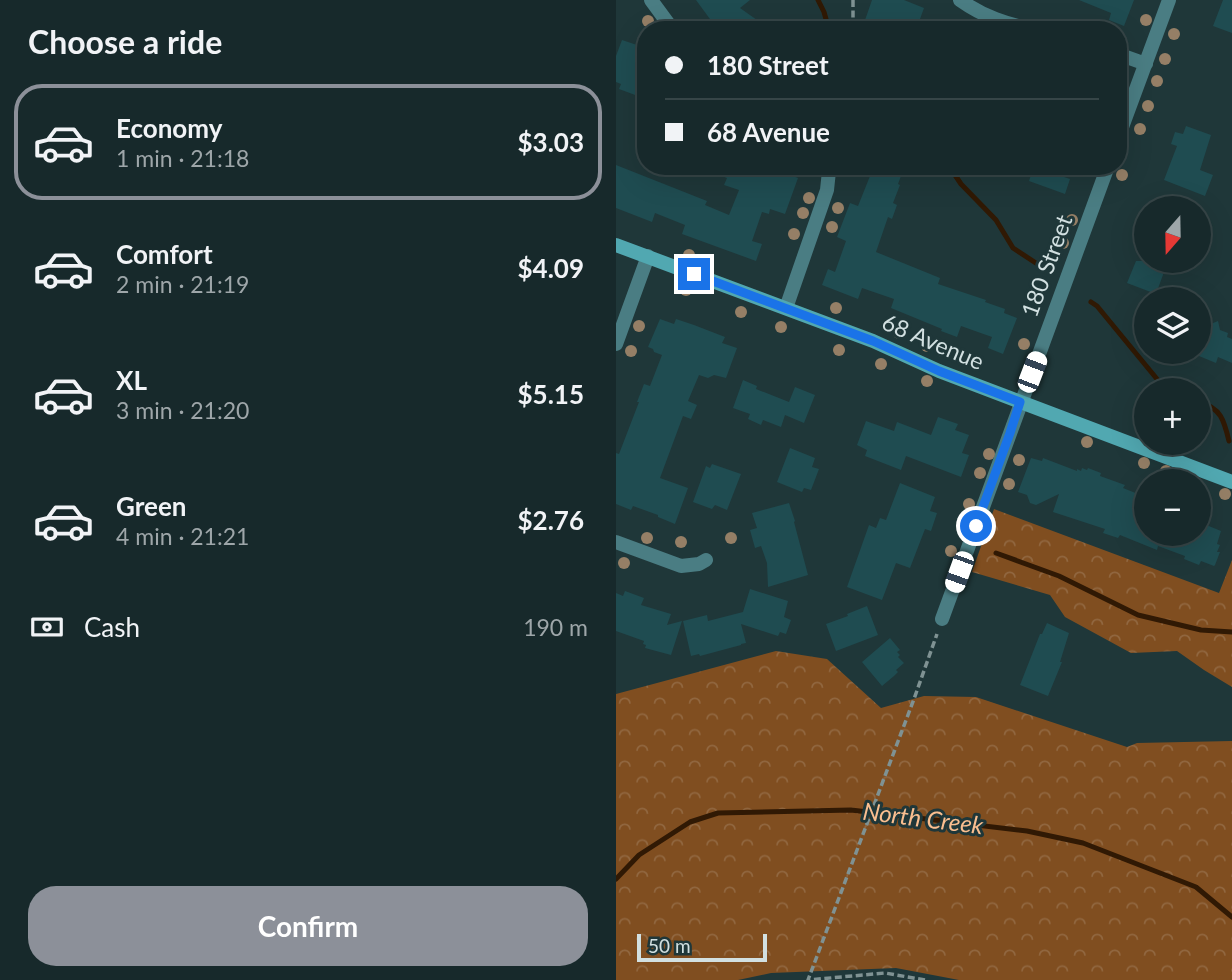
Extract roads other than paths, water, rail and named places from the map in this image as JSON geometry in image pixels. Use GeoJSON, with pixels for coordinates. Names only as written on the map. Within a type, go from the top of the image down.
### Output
{"type":"FeatureCollection","features":[{"type":"Feature","properties":{"kind":"street"},"geometry":{"type":"LineString","coordinates":[[651,0],[666,21]]}},
{"type":"Feature","properties":{"kind":"street"},"geometry":{"type":"LineString","coordinates":[[960,0],[972,9],[999,21]]}},
{"type":"Feature","properties":{"kind":"street"},"geometry":{"type":"LineString","coordinates":[[1127,114],[1169,0]]}},
{"type":"Feature","properties":{"kind":"street"},"geometry":{"type":"LineString","coordinates":[[1127,57],[1146,64]]}},
{"type":"Feature","properties":{"kind":"street"},"geometry":{"type":"LineString","coordinates":[[786,308],[827,190],[829,175]]}},
{"type":"Feature","properties":{"kind":"street","name":"180 Street"},"geometry":{"type":"LineString","coordinates":[[942,619],[1105,175]]}},
{"type":"Feature","properties":{"kind":"street","name":"68 Avenue"},"geometry":{"type":"LineString","coordinates":[[616,245],[873,341],[939,371],[1232,482]]}},
{"type":"Feature","properties":{"kind":"street"},"geometry":{"type":"LineString","coordinates":[[616,344],[648,257]]}},
{"type":"Feature","properties":{"kind":"street"},"geometry":{"type":"LineString","coordinates":[[616,542],[681,566],[699,564],[705,560]]}},
{"type":"Feature","properties":{"kind":"waterway"},"geometry":{"type":"LineString","coordinates":[[818,0],[826,21]]}},
{"type":"Feature","properties":{"kind":"waterway"},"geometry":{"type":"LineString","coordinates":[[955,175],[996,220],[1013,248],[1045,269]]}},
{"type":"Feature","properties":{"kind":"waterway"},"geometry":{"type":"LineString","coordinates":[[1091,302],[1156,378]]}},
{"type":"Feature","properties":{"kind":"waterway"},"geometry":{"type":"LineString","coordinates":[[1211,408],[1220,416],[1229,441]]}},
{"type":"Feature","properties":{"kind":"waterway"},"geometry":{"type":"LineString","coordinates":[[996,553],[1059,576],[1138,615],[1201,630],[1232,632]]}},
{"type":"Feature","properties":{"kind":"waterway","name":"North Creek"},"geometry":{"type":"LineString","coordinates":[[616,879],[639,855],[690,822],[718,813],[851,810],[1027,831],[1083,843],[1196,887],[1232,917]]}}]}
